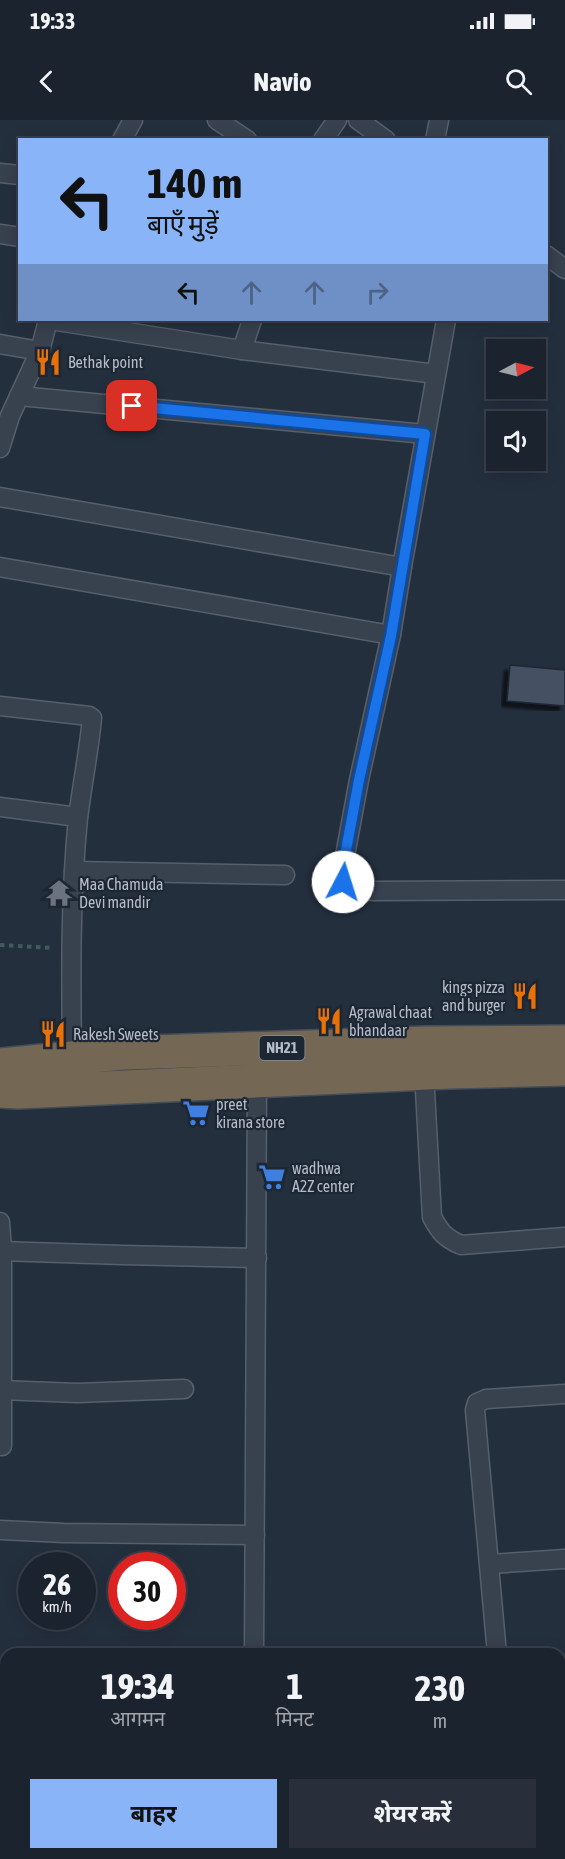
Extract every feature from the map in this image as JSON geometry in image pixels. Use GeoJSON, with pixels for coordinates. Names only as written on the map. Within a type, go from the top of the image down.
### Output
{"type":"FeatureCollection","features":[{"type":"Feature","properties":{"kind":"highway","name":"NH21"},"geometry":{"type":"LineString","coordinates":[[0,1065],[122,1053],[426,1043],[565,1042]]}},
{"type":"Feature","properties":{"kind":"highway","name":"NH21"},"geometry":{"type":"LineString","coordinates":[[0,1091],[565,1069]]}},
{"type":"Feature","properties":{"kind":"street"},"geometry":{"type":"LineString","coordinates":[[123,138],[133,120]]}},
{"type":"Feature","properties":{"kind":"street"},"geometry":{"type":"LineString","coordinates":[[217,120],[244,138]]}},
{"type":"Feature","properties":{"kind":"street"},"geometry":{"type":"LineString","coordinates":[[324,138],[338,120]]}},
{"type":"Feature","properties":{"kind":"street"},"geometry":{"type":"LineString","coordinates":[[357,120],[383,138]]}},
{"type":"Feature","properties":{"kind":"street"},"geometry":{"type":"LineString","coordinates":[[435,138],[439,120]]}},
{"type":"Feature","properties":{"kind":"street"},"geometry":{"type":"LineString","coordinates":[[0,173],[18,175]]}},
{"type":"Feature","properties":{"kind":"street"},"geometry":{"type":"LineString","coordinates":[[0,234],[18,237]]}},
{"type":"Feature","properties":{"kind":"street"},"geometry":{"type":"LineString","coordinates":[[548,256],[565,269]]}},
{"type":"Feature","properties":{"kind":"street"},"geometry":{"type":"LineString","coordinates":[[0,448],[5,415],[19,396],[40,351],[49,321]]}},
{"type":"Feature","properties":{"kind":"street"},"geometry":{"type":"LineString","coordinates":[[55,321],[242,350],[436,374]]}},
{"type":"Feature","properties":{"kind":"street"},"geometry":{"type":"LineString","coordinates":[[242,350],[252,321]]}},
{"type":"Feature","properties":{"kind":"street"},"geometry":{"type":"LineString","coordinates":[[446,321],[391,636],[359,780],[342,872],[343,882],[345,886],[372,891],[564,890]]}},
{"type":"Feature","properties":{"kind":"street"},"geometry":{"type":"LineString","coordinates":[[0,344],[40,351]]}},
{"type":"Feature","properties":{"kind":"street"},"geometry":{"type":"LineString","coordinates":[[19,396],[425,434]]}},
{"type":"Feature","properties":{"kind":"street"},"geometry":{"type":"LineString","coordinates":[[0,497],[402,567]]}},
{"type":"Feature","properties":{"kind":"street"},"geometry":{"type":"LineString","coordinates":[[0,567],[391,636]]}},
{"type":"Feature","properties":{"kind":"street"},"geometry":{"type":"LineString","coordinates":[[0,706],[92,718],[78,817],[74,871],[71,949],[72,1058]]}},
{"type":"Feature","properties":{"kind":"street"},"geometry":{"type":"LineString","coordinates":[[0,807],[78,817]]}},
{"type":"Feature","properties":{"kind":"street"},"geometry":{"type":"LineString","coordinates":[[74,871],[285,875]]}},
{"type":"Feature","properties":{"kind":"street"},"geometry":{"type":"LineString","coordinates":[[424,1073],[432,1217],[447,1239],[461,1245],[565,1237]]}},
{"type":"Feature","properties":{"kind":"street"},"geometry":{"type":"LineString","coordinates":[[254,1648],[257,1081]]}},
{"type":"Feature","properties":{"kind":"street"},"geometry":{"type":"LineString","coordinates":[[0,1222],[2,1446]]}},
{"type":"Feature","properties":{"kind":"street"},"geometry":{"type":"LineString","coordinates":[[1,1250],[122,1256],[257,1258]]}},
{"type":"Feature","properties":{"kind":"street"},"geometry":{"type":"LineString","coordinates":[[1,1390],[77,1392],[184,1389]]}},
{"type":"Feature","properties":{"kind":"street"},"geometry":{"type":"LineString","coordinates":[[497,1648],[475,1410],[477,1403],[486,1399],[565,1394]]}},
{"type":"Feature","properties":{"kind":"street"},"geometry":{"type":"LineString","coordinates":[[0,1530],[255,1535]]}},
{"type":"Feature","properties":{"kind":"street"},"geometry":{"type":"LineString","coordinates":[[490,1564],[565,1559]]}},
{"type":"Feature","properties":{"kind":"path"},"geometry":{"type":"LineString","coordinates":[[0,945],[71,949]]}},
{"type":"Feature","properties":{"kind":"building"},"geometry":{"type":"Polygon","coordinates":[[[510,665],[565,670],[565,706],[507,701],[510,665]]]}},
{"type":"Feature","properties":{"kind":"place","name":"Bethak point"},"geometry":{"type":"Point","coordinates":[48,362]}},
{"type":"Feature","properties":{"kind":"place","name":"Maa Chamuda Devi mandir"},"geometry":{"type":"Point","coordinates":[59,893]}},
{"type":"Feature","properties":{"kind":"place","name":"kings pizza and burger"},"geometry":{"type":"Point","coordinates":[525,996]}},
{"type":"Feature","properties":{"kind":"place","name":"Agrawal chaat bhandaar"},"geometry":{"type":"Point","coordinates":[329,1021]}},
{"type":"Feature","properties":{"kind":"place","name":"Rakesh Sweets"},"geometry":{"type":"Point","coordinates":[53,1034]}},
{"type":"Feature","properties":{"kind":"place","name":"preet kirana store"},"geometry":{"type":"Point","coordinates":[196,1113]}},
{"type":"Feature","properties":{"kind":"place","name":"wadhwa A2Z center"},"geometry":{"type":"Point","coordinates":[272,1177]}},
{"type":"Feature","properties":{"kind":"route"},"geometry":{"type":"LineString","coordinates":[[132,406],[425,434],[391,636],[359,780],[342,872],[343,882]]}}]}
